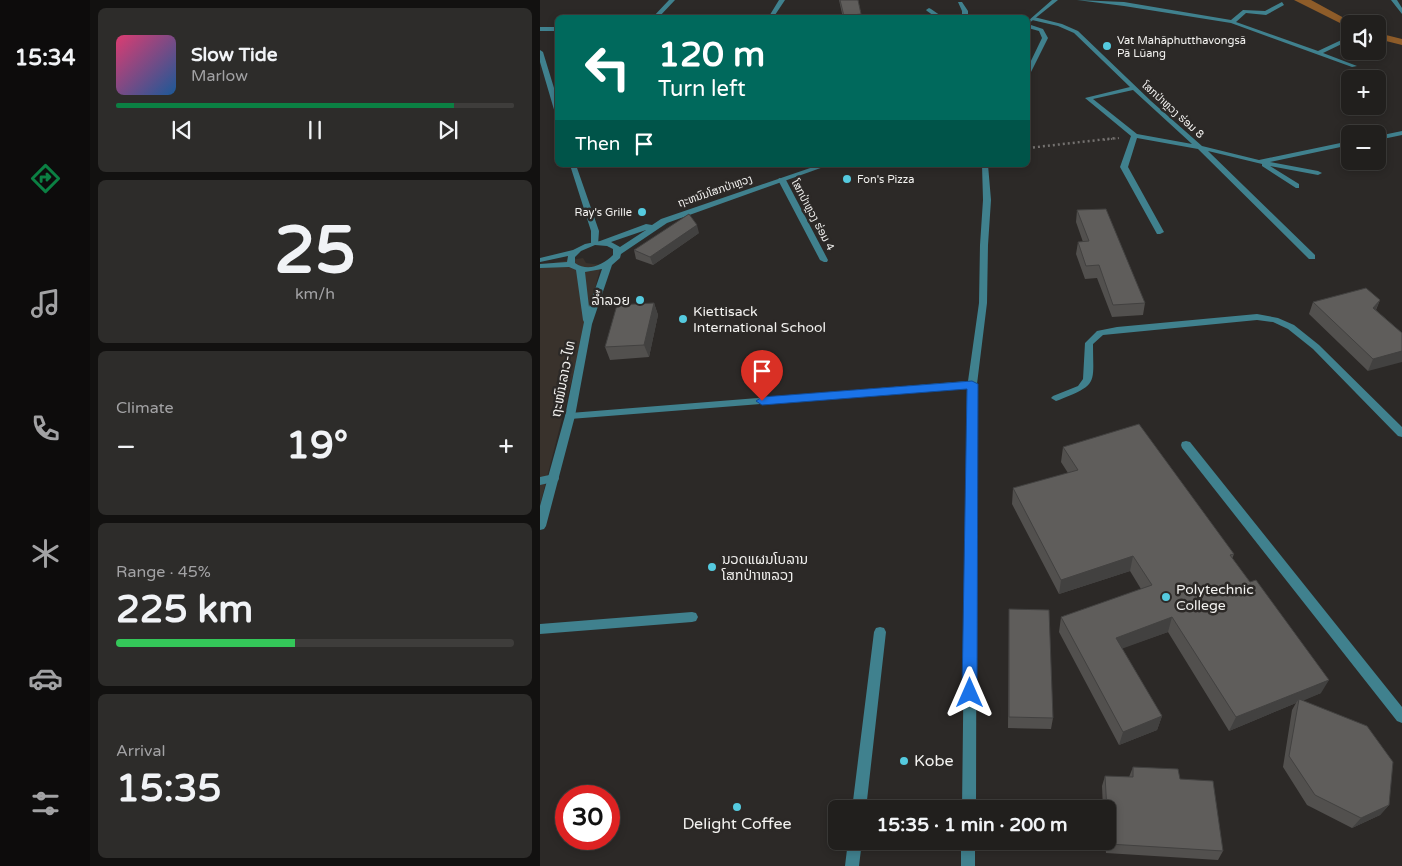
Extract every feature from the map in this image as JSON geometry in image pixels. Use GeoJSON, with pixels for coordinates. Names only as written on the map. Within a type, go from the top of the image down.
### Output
{"type":"FeatureCollection","features":[{"type":"Feature","properties":{"kind":"street"},"geometry":{"type":"LineString","coordinates":[[657,15],[672,0]]}},
{"type":"Feature","properties":{"kind":"street"},"geometry":{"type":"LineString","coordinates":[[772,15],[782,0]]}},
{"type":"Feature","properties":{"kind":"street"},"geometry":{"type":"LineString","coordinates":[[1030,22],[1055,0]]}},
{"type":"Feature","properties":{"kind":"street"},"geometry":{"type":"LineString","coordinates":[[1080,0],[1124,4],[1232,22],[1354,66]]}},
{"type":"Feature","properties":{"kind":"street"},"geometry":{"type":"LineString","coordinates":[[1394,0],[1402,12]]}},
{"type":"Feature","properties":{"kind":"street"},"geometry":{"type":"LineString","coordinates":[[960,3],[965,11],[965,15]]}},
{"type":"Feature","properties":{"kind":"street"},"geometry":{"type":"LineString","coordinates":[[1232,22],[1245,11],[1266,13],[1282,4]]}},
{"type":"Feature","properties":{"kind":"street"},"geometry":{"type":"LineString","coordinates":[[929,10],[937,15]]}},
{"type":"Feature","properties":{"kind":"street","name":"ໂສກປ່າຫຼວງ ຮ່ອມ 8"},"geometry":{"type":"LineString","coordinates":[[1030,23],[1060,25],[1076,32],[1134,88],[1200,147],[1259,162],[1341,145]]}},
{"type":"Feature","properties":{"kind":"street"},"geometry":{"type":"LineString","coordinates":[[1030,24],[1039,28],[1045,34],[1045,38],[1030,68]]}},
{"type":"Feature","properties":{"kind":"street"},"geometry":{"type":"LineString","coordinates":[[540,29],[555,29]]}},
{"type":"Feature","properties":{"kind":"street"},"geometry":{"type":"LineString","coordinates":[[1318,53],[1341,42]]}},
{"type":"Feature","properties":{"kind":"street"},"geometry":{"type":"LineString","coordinates":[[540,52],[555,103]]}},
{"type":"Feature","properties":{"kind":"street"},"geometry":{"type":"LineString","coordinates":[[1134,88],[1088,98],[1135,136],[1200,147],[1312,257]]}},
{"type":"Feature","properties":{"kind":"street"},"geometry":{"type":"LineString","coordinates":[[1386,136],[1402,133]]}},
{"type":"Feature","properties":{"kind":"street"},"geometry":{"type":"LineString","coordinates":[[1135,136],[1124,167],[1160,232]]}},
{"type":"Feature","properties":{"kind":"street"},"geometry":{"type":"LineString","coordinates":[[1259,162],[1318,173]]}},
{"type":"Feature","properties":{"kind":"street"},"geometry":{"type":"LineString","coordinates":[[1259,162],[1296,186]]}},
{"type":"Feature","properties":{"kind":"street"},"geometry":{"type":"LineString","coordinates":[[574,167],[598,243]]}},
{"type":"Feature","properties":{"kind":"street","name":"ຖະຫນົນໂສກປ່າຫຼວງ"},"geometry":{"type":"LineString","coordinates":[[608,264],[617,256],[618,252],[664,221],[820,167]]}},
{"type":"Feature","properties":{"kind":"street"},"geometry":{"type":"LineString","coordinates":[[968,800],[972,384],[983,303],[987,200],[986,167]]}},
{"type":"Feature","properties":{"kind":"street","name":"ໂສກປ່າຫຼວງ ຮ່ອມ 4"},"geometry":{"type":"LineString","coordinates":[[782,180],[824,260]]}},
{"type":"Feature","properties":{"kind":"street"},"geometry":{"type":"LineString","coordinates":[[540,260],[574,252],[587,245],[664,221]]}},
{"type":"Feature","properties":{"kind":"street"},"geometry":{"type":"LineString","coordinates":[[598,243],[613,246],[618,252]]}},
{"type":"Feature","properties":{"kind":"street"},"geometry":{"type":"LineString","coordinates":[[571,264],[571,257],[574,252]]}},
{"type":"Feature","properties":{"kind":"street"},"geometry":{"type":"LineString","coordinates":[[540,266],[571,264],[580,269],[594,269],[608,264]]}},
{"type":"Feature","properties":{"kind":"street","name":"ຖະໜົນລາວ-ໄທ"},"geometry":{"type":"LineString","coordinates":[[540,526],[570,416],[588,324],[608,264]]}},
{"type":"Feature","properties":{"kind":"street","name":"ຖະໜົນລາວ-ໄທ"},"geometry":{"type":"LineString","coordinates":[[580,269],[588,324]]}},
{"type":"Feature","properties":{"kind":"street"},"geometry":{"type":"LineString","coordinates":[[1056,398],[1081,388],[1088,380],[1089,343],[1100,333],[1258,317],[1275,320],[1291,327],[1316,347],[1402,433]]}},
{"type":"Feature","properties":{"kind":"street"},"geometry":{"type":"LineString","coordinates":[[570,416],[972,384]]}},
{"type":"Feature","properties":{"kind":"street"},"geometry":{"type":"LineString","coordinates":[[1186,445],[1402,717]]}},
{"type":"Feature","properties":{"kind":"street"},"geometry":{"type":"LineString","coordinates":[[540,481],[554,478]]}},
{"type":"Feature","properties":{"kind":"street"},"geometry":{"type":"LineString","coordinates":[[540,629],[692,616]]}},
{"type":"Feature","properties":{"kind":"street"},"geometry":{"type":"LineString","coordinates":[[860,800],[880,632]]}},
{"type":"Feature","properties":{"kind":"street"},"geometry":{"type":"LineString","coordinates":[[852,866],[854,850]]}},
{"type":"Feature","properties":{"kind":"street"},"geometry":{"type":"LineString","coordinates":[[968,850],[968,866]]}},
{"type":"Feature","properties":{"kind":"path"},"geometry":{"type":"LineString","coordinates":[[1030,148],[1135,136]]}},
{"type":"Feature","properties":{"kind":"shaded area"},"geometry":{"type":"Polygon","coordinates":[[[583,258],[586,263],[601,265],[540,505],[540,265],[583,258]]]}},
{"type":"Feature","properties":{"kind":"building"},"geometry":{"type":"Polygon","coordinates":[[[840,0],[858,0],[861,14],[844,15],[840,0]]]}},
{"type":"Feature","properties":{"kind":"building"},"geometry":{"type":"Polygon","coordinates":[[[1106,209],[1145,303],[1113,305],[1099,265],[1086,266],[1078,242],[1089,241],[1077,210],[1106,209]]]}},
{"type":"Feature","properties":{"kind":"building"},"geometry":{"type":"Polygon","coordinates":[[[689,214],[697,225],[650,257],[634,250],[689,214]]]}},
{"type":"Feature","properties":{"kind":"building"},"geometry":{"type":"Polygon","coordinates":[[[1366,288],[1380,300],[1373,308],[1402,333],[1402,351],[1373,359],[1313,302],[1366,288]]]}},
{"type":"Feature","properties":{"kind":"building"},"geometry":{"type":"Polygon","coordinates":[[[654,303],[644,345],[605,347],[617,305],[654,303]]]}},
{"type":"Feature","properties":{"kind":"building"},"geometry":{"type":"Polygon","coordinates":[[[1139,424],[1234,554],[1230,555],[1250,582],[1256,580],[1329,680],[1236,717],[1172,617],[1116,638],[1162,716],[1123,732],[1061,617],[1152,585],[1133,556],[1061,580],[1013,488],[1078,470],[1063,447],[1139,424]]]}},
{"type":"Feature","properties":{"kind":"building"},"geometry":{"type":"Polygon","coordinates":[[[1009,609],[1049,610],[1053,718],[1009,717],[1009,609]]]}},
{"type":"Feature","properties":{"kind":"building"},"geometry":{"type":"Polygon","coordinates":[[[1299,699],[1367,726],[1393,762],[1389,805],[1361,818],[1315,795],[1289,756],[1299,699]]]}},
{"type":"Feature","properties":{"kind":"building"},"geometry":{"type":"Polygon","coordinates":[[[1133,767],[1178,769],[1180,779],[1213,781],[1223,851],[1116,844],[1116,800],[1106,800],[1105,776],[1133,777],[1133,767]]]}},
{"type":"Feature","properties":{"kind":"waterway"},"geometry":{"type":"LineString","coordinates":[[1299,0],[1307,2],[1341,19]]}},
{"type":"Feature","properties":{"kind":"waterway"},"geometry":{"type":"LineString","coordinates":[[1386,38],[1402,42]]}},
{"type":"Feature","properties":{"kind":"place","name":"Vat Mahāphutthavongsā Pā Lūang"},"geometry":{"type":"Point","coordinates":[1107,46]}},
{"type":"Feature","properties":{"kind":"place","name":"Fon's Pizza"},"geometry":{"type":"Point","coordinates":[847,179]}},
{"type":"Feature","properties":{"kind":"place","name":"Ray's Grille"},"geometry":{"type":"Point","coordinates":[642,212]}},
{"type":"Feature","properties":{"kind":"place","name":"ລ້ຳລວຍ"},"geometry":{"type":"Point","coordinates":[640,300]}},
{"type":"Feature","properties":{"kind":"place","name":"Kiettisack International School"},"geometry":{"type":"Point","coordinates":[683,319]}},
{"type":"Feature","properties":{"kind":"place","name":"ນວດແຜນໂບລານ ໂສກປ່າາຫລວງ"},"geometry":{"type":"Point","coordinates":[712,567]}},
{"type":"Feature","properties":{"kind":"place","name":"Polytechnic College"},"geometry":{"type":"Point","coordinates":[1166,597]}},
{"type":"Feature","properties":{"kind":"place","name":"Kobe"},"geometry":{"type":"Point","coordinates":[904,761]}},
{"type":"Feature","properties":{"kind":"place","name":"Delight Coffee"},"geometry":{"type":"Point","coordinates":[737,807]}},
{"type":"Feature","properties":{"kind":"route"},"geometry":{"type":"LineString","coordinates":[[762,401],[972,384],[970,693]]}}]}
